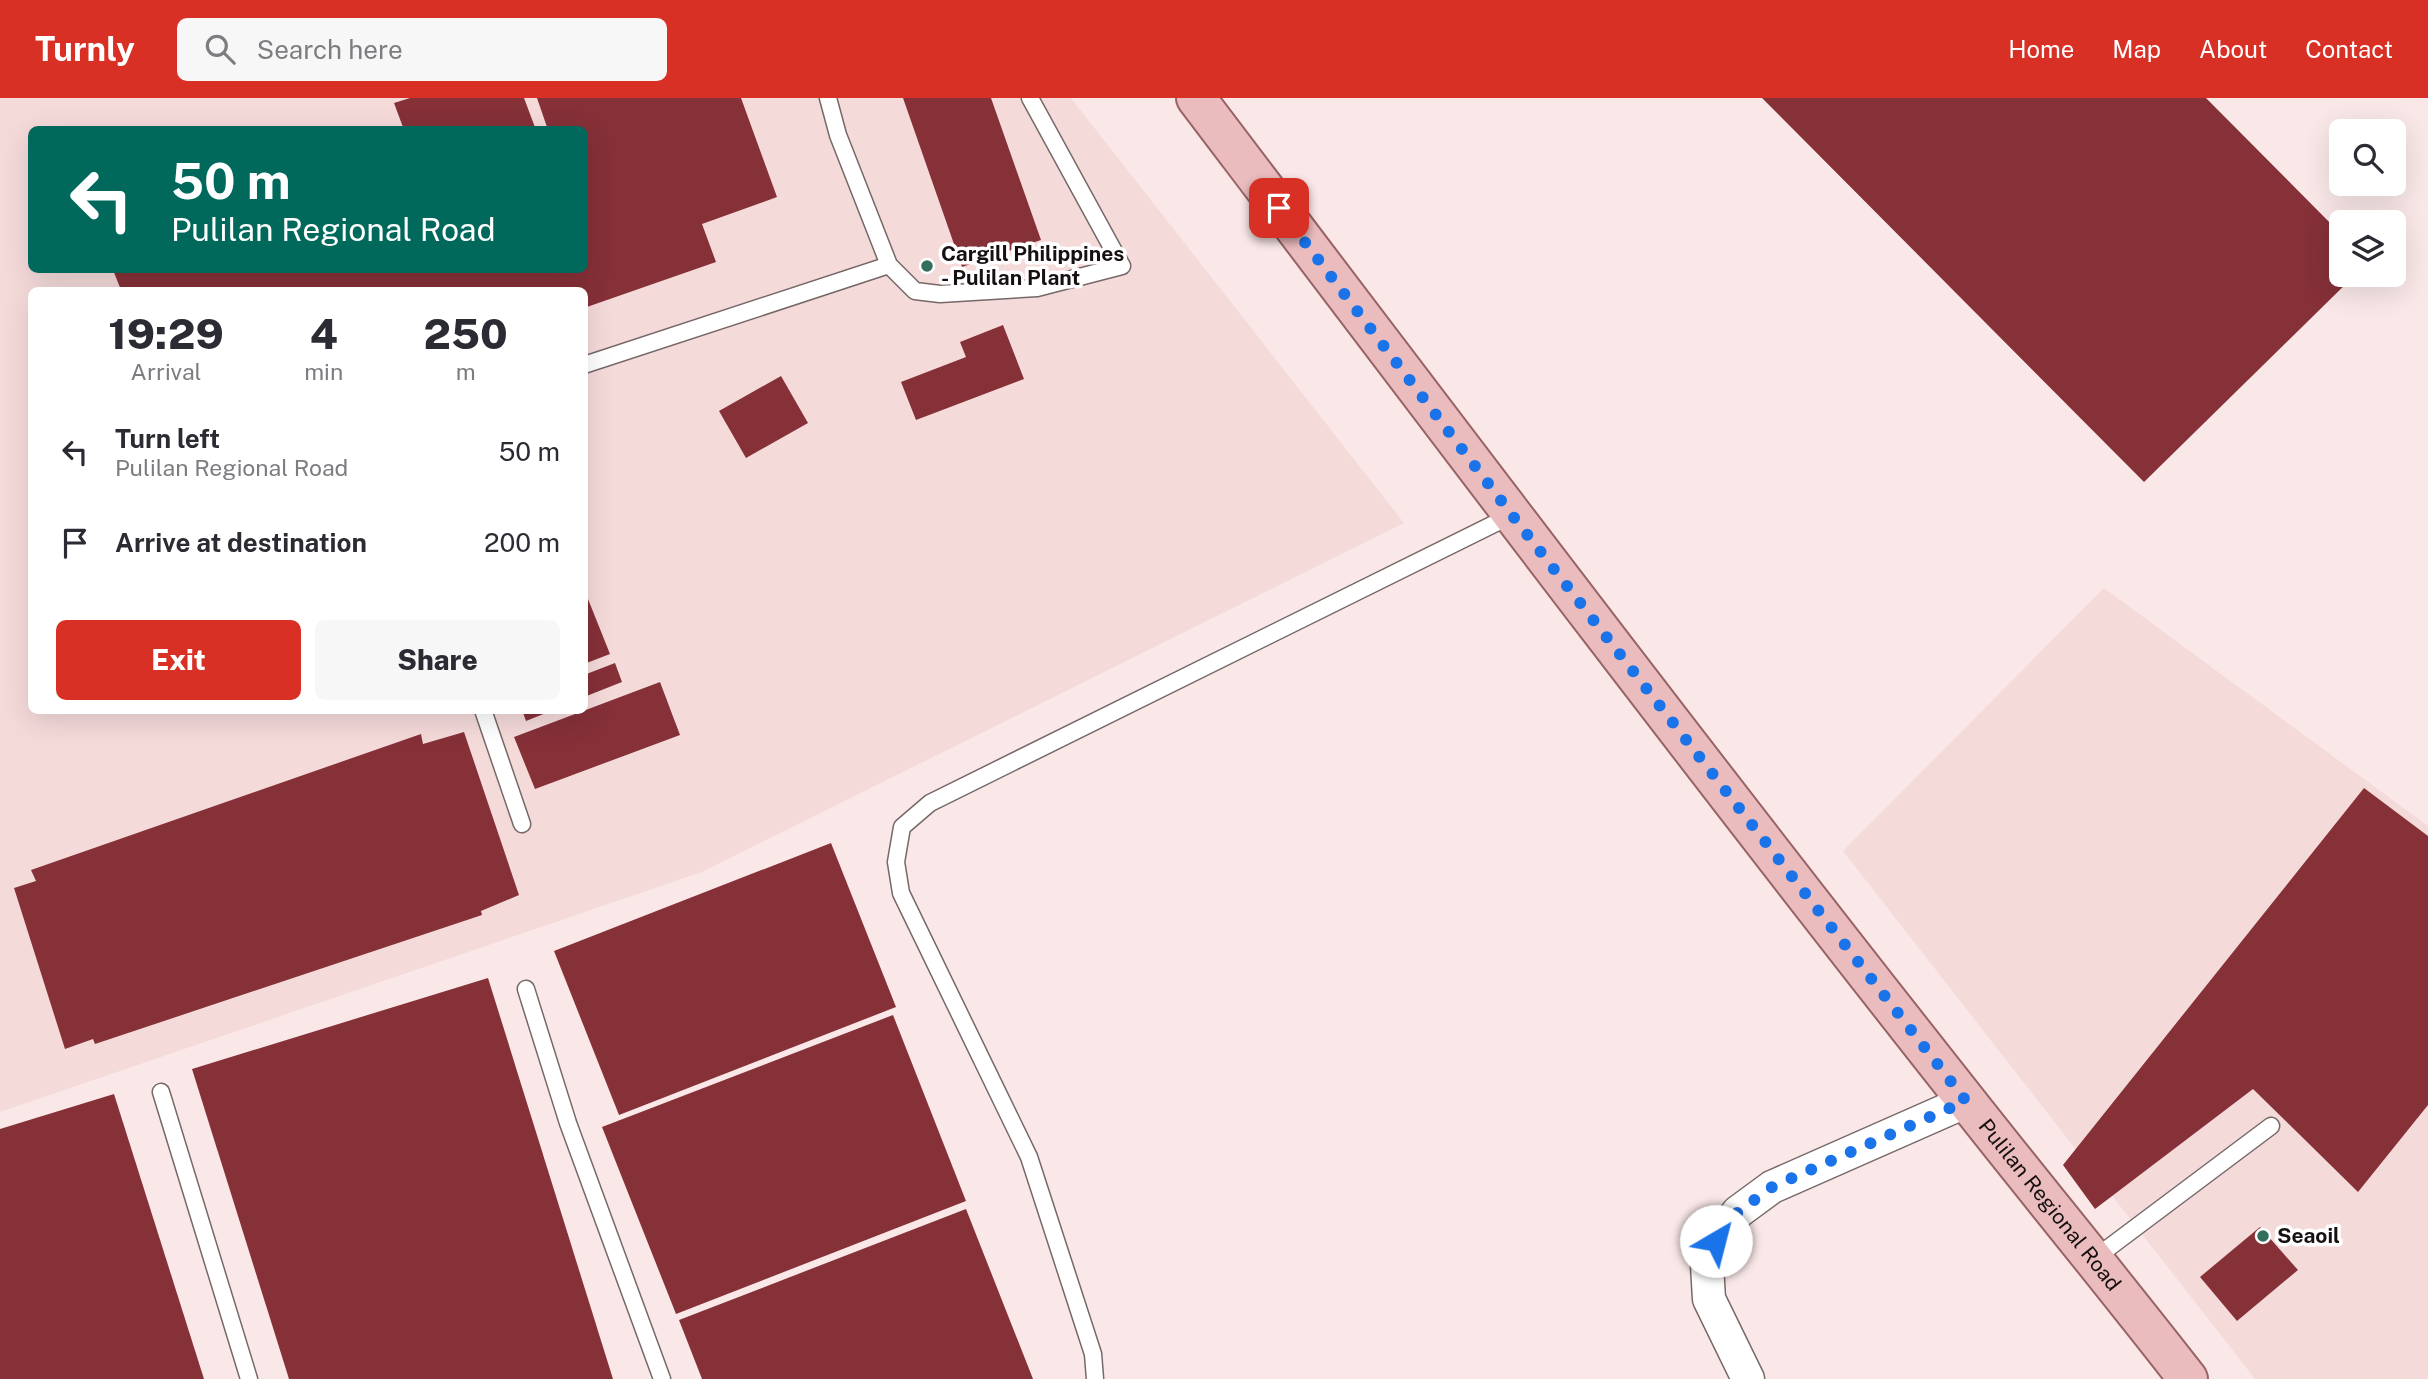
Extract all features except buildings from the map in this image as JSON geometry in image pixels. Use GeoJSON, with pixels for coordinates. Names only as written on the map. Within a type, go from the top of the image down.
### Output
{"type":"FeatureCollection","features":[{"type":"Feature","properties":{"kind":"main road","name":"Pulilan Regional Road"},"geometry":{"type":"LineString","coordinates":[[1196,98],[1512,515],[1966,1101],[2095,1258],[2188,1379]]}},
{"type":"Feature","properties":{"kind":"street"},"geometry":{"type":"LineString","coordinates":[[1748,1379],[1709,1299],[1707,1265],[1716,1241],[1738,1212],[1772,1187],[1966,1101]]}},
{"type":"Feature","properties":{"kind":"lane"},"geometry":{"type":"LineString","coordinates":[[828,98],[838,135],[889,265],[915,291],[940,294],[1037,288],[1122,266],[1030,98]]}},
{"type":"Feature","properties":{"kind":"lane"},"geometry":{"type":"LineString","coordinates":[[588,364],[889,265]]}},
{"type":"Feature","properties":{"kind":"lane"},"geometry":{"type":"LineString","coordinates":[[1095,1379],[1093,1354],[1029,1157],[901,893],[896,862],[902,827],[930,803],[1512,515]]}},
{"type":"Feature","properties":{"kind":"lane"},"geometry":{"type":"LineString","coordinates":[[484,714],[522,824]]}},
{"type":"Feature","properties":{"kind":"lane"},"geometry":{"type":"LineString","coordinates":[[526,989],[568,1123],[662,1379]]}},
{"type":"Feature","properties":{"kind":"lane"},"geometry":{"type":"LineString","coordinates":[[161,1092],[249,1379]]}},
{"type":"Feature","properties":{"kind":"lane"},"geometry":{"type":"LineString","coordinates":[[2095,1258],[2271,1125]]}},
{"type":"Feature","properties":{"kind":"shaded area"},"geometry":{"type":"Polygon","coordinates":[[[0,98],[1071,98],[1404,523],[702,872],[0,1112],[0,98]]]}},
{"type":"Feature","properties":{"kind":"shaded area"},"geometry":{"type":"Polygon","coordinates":[[[2104,588],[2428,826],[2428,1379],[2255,1379],[1843,851],[2104,588]]]}},
{"type":"Feature","properties":{"kind":"place","name":"Cargill Philippines - Pulilan Plant"},"geometry":{"type":"Point","coordinates":[927,266]}},
{"type":"Feature","properties":{"kind":"place","name":"Seaoil"},"geometry":{"type":"Point","coordinates":[2263,1236]}},
{"type":"Feature","properties":{"kind":"route"},"geometry":{"type":"LineString","coordinates":[[1279,208],[1512,515],[1966,1101],[1772,1187],[1738,1212],[1716,1241]]}}]}
